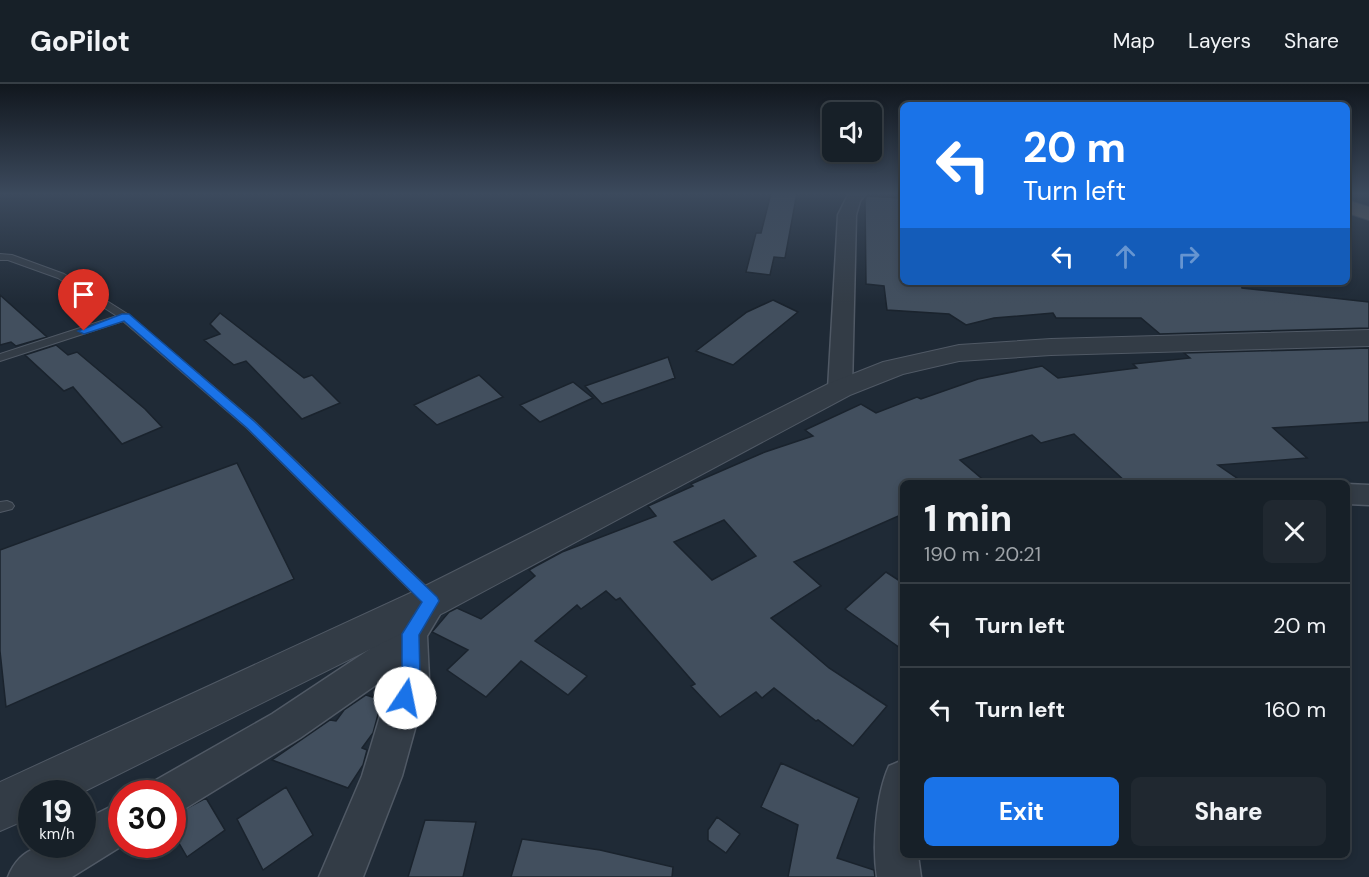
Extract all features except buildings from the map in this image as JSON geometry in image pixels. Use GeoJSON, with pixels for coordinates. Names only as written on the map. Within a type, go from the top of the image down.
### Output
{"type":"FeatureCollection","features":[{"type":"Feature","properties":{"kind":"street"},"geometry":{"type":"LineString","coordinates":[[840,389],[846,230]]}},
{"type":"Feature","properties":{"kind":"street"},"geometry":{"type":"LineString","coordinates":[[0,807],[431,601],[840,389],[893,368],[926,358],[959,353],[1051,347],[1369,338]]}},
{"type":"Feature","properties":{"kind":"street"},"geometry":{"type":"LineString","coordinates":[[1350,494],[1369,495]]}},
{"type":"Feature","properties":{"kind":"street"},"geometry":{"type":"LineString","coordinates":[[186,785],[286,726],[383,660],[410,634],[431,601]]}},
{"type":"Feature","properties":{"kind":"street"},"geometry":{"type":"LineString","coordinates":[[341,877],[382,776],[411,678],[410,634]]}},
{"type":"Feature","properties":{"kind":"street"},"geometry":{"type":"LineString","coordinates":[[899,877],[896,858],[900,813]]}},
{"type":"Feature","properties":{"kind":"street"},"geometry":{"type":"LineString","coordinates":[[30,877],[108,830]]}},
{"type":"Feature","properties":{"kind":"lane"},"geometry":{"type":"LineString","coordinates":[[0,257],[9,257],[61,276],[125,317],[251,425],[431,601]]}},
{"type":"Feature","properties":{"kind":"lane"},"geometry":{"type":"LineString","coordinates":[[0,358],[125,317]]}},
{"type":"Feature","properties":{"kind":"route"},"geometry":{"type":"LineString","coordinates":[[84,331],[125,317],[251,425],[431,601],[410,634],[411,678],[405,698]]}}]}
